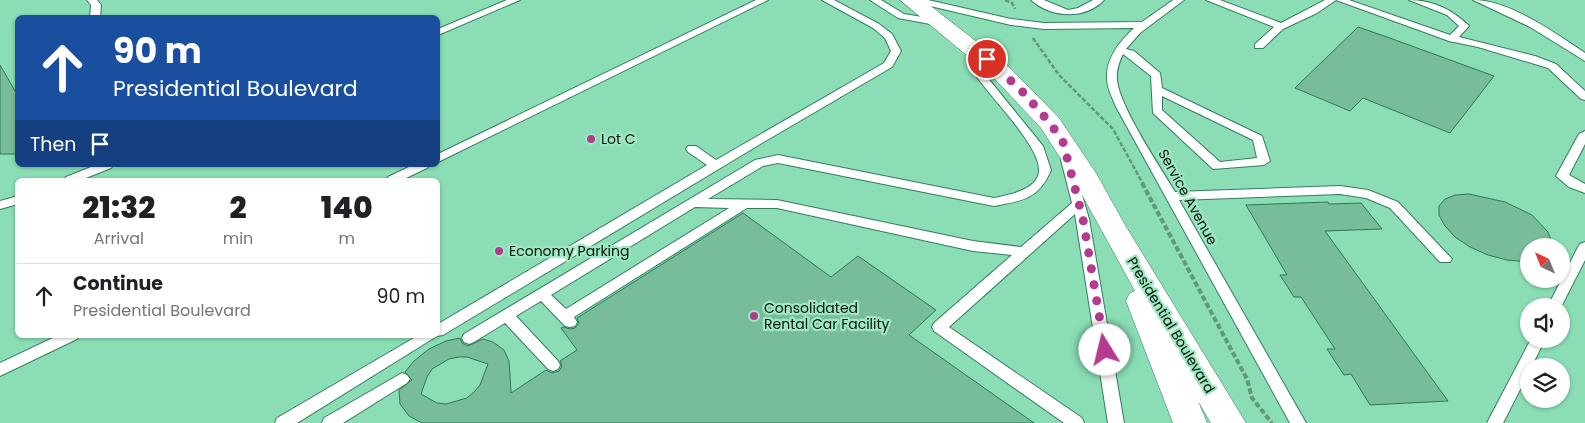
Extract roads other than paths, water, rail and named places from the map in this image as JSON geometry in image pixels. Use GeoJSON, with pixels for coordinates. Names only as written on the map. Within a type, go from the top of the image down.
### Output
{"type":"FeatureCollection","features":[{"type":"Feature","properties":{"kind":"main road","name":"Presidential Boulevard"},"geometry":{"type":"LineString","coordinates":[[910,0],[987,59],[1021,90],[1050,123],[1083,172],[1113,228],[1229,423]]}},
{"type":"Feature","properties":{"kind":"main road","name":"Presidential Boulevard"},"geometry":{"type":"LineString","coordinates":[[1113,228],[1185,414]]}},
{"type":"Feature","properties":{"kind":"lane"},"geometry":{"type":"LineString","coordinates":[[92,0],[96,5],[95,15]]}},
{"type":"Feature","properties":{"kind":"lane"},"geometry":{"type":"LineString","coordinates":[[440,31],[515,0]]}},
{"type":"Feature","properties":{"kind":"lane"},"geometry":{"type":"LineString","coordinates":[[440,157],[762,0]]}},
{"type":"Feature","properties":{"kind":"lane"},"geometry":{"type":"LineString","coordinates":[[440,330],[888,65],[894,58],[896,51],[890,36],[876,26],[827,0]]}},
{"type":"Feature","properties":{"kind":"lane"},"geometry":{"type":"LineString","coordinates":[[875,0],[901,16],[941,23]]}},
{"type":"Feature","properties":{"kind":"lane"},"geometry":{"type":"LineString","coordinates":[[916,0],[1022,24],[1044,26],[1145,25]]}},
{"type":"Feature","properties":{"kind":"lane"},"geometry":{"type":"LineString","coordinates":[[1036,0],[1070,14],[1083,11],[1099,0]]}},
{"type":"Feature","properties":{"kind":"lane","name":"Service Avenue"},"geometry":{"type":"LineString","coordinates":[[1179,0],[1145,25],[1122,46],[1113,62],[1111,77],[1120,104],[1298,423]]}},
{"type":"Feature","properties":{"kind":"lane"},"geometry":{"type":"LineString","coordinates":[[1211,0],[1281,26]]}},
{"type":"Feature","properties":{"kind":"lane"},"geometry":{"type":"LineString","coordinates":[[1259,46],[1281,26],[1313,12],[1331,0]]}},
{"type":"Feature","properties":{"kind":"lane"},"geometry":{"type":"LineString","coordinates":[[1340,0],[1452,39],[1480,44],[1552,66],[1585,96]]}},
{"type":"Feature","properties":{"kind":"lane"},"geometry":{"type":"LineString","coordinates":[[1414,0],[1450,14],[1464,26],[1452,39]]}},
{"type":"Feature","properties":{"kind":"lane"},"geometry":{"type":"LineString","coordinates":[[1478,0],[1512,13],[1541,29],[1585,58]]}},
{"type":"Feature","properties":{"kind":"lane"},"geometry":{"type":"LineString","coordinates":[[1120,50],[1130,53],[1156,75],[1156,90],[1156,111],[1218,166],[1264,161],[1258,138],[1156,90]]}},
{"type":"Feature","properties":{"kind":"lane"},"geometry":{"type":"LineString","coordinates":[[469,338],[759,163],[778,158],[994,202],[1017,198],[1039,184],[1045,170],[1038,149],[982,78],[987,59]]}},
{"type":"Feature","properties":{"kind":"lane"},"geometry":{"type":"LineString","coordinates":[[1585,134],[1562,176],[1585,190]]}},
{"type":"Feature","properties":{"kind":"lane"},"geometry":{"type":"LineString","coordinates":[[1063,142],[1079,204],[1094,276],[1116,423]]}},
{"type":"Feature","properties":{"kind":"lane"},"geometry":{"type":"LineString","coordinates":[[692,149],[716,166]]}},
{"type":"Feature","properties":{"kind":"lane"},"geometry":{"type":"LineString","coordinates":[[75,178],[102,167]]}},
{"type":"Feature","properties":{"kind":"lane"},"geometry":{"type":"LineString","coordinates":[[396,178],[419,167]]}},
{"type":"Feature","properties":{"kind":"lane"},"geometry":{"type":"LineString","coordinates":[[1170,196],[1340,190],[1368,194],[1394,205],[1445,259]]}},
{"type":"Feature","properties":{"kind":"lane"},"geometry":{"type":"LineString","coordinates":[[0,205],[15,201]]}},
{"type":"Feature","properties":{"kind":"lane"},"geometry":{"type":"LineString","coordinates":[[692,203],[777,204],[973,246],[1024,252]]}},
{"type":"Feature","properties":{"kind":"lane"},"geometry":{"type":"LineString","coordinates":[[542,294],[567,320],[746,204]]}},
{"type":"Feature","properties":{"kind":"lane"},"geometry":{"type":"LineString","coordinates":[[1076,423],[940,327],[1079,204]]}},
{"type":"Feature","properties":{"kind":"lane"},"geometry":{"type":"LineString","coordinates":[[1559,298],[1585,247]]}},
{"type":"Feature","properties":{"kind":"lane"},"geometry":{"type":"LineString","coordinates":[[506,315],[553,365]]}},
{"type":"Feature","properties":{"kind":"lane"},"geometry":{"type":"LineString","coordinates":[[0,370],[66,338]]}},
{"type":"Feature","properties":{"kind":"lane"},"geometry":{"type":"LineString","coordinates":[[283,423],[426,338]]}},
{"type":"Feature","properties":{"kind":"lane"},"geometry":{"type":"LineString","coordinates":[[1495,423],[1533,348]]}},
{"type":"Feature","properties":{"kind":"lane"},"geometry":{"type":"LineString","coordinates":[[330,423],[402,379]]}},
{"type":"Feature","properties":{"kind":"place","name":"Lot C"},"geometry":{"type":"Point","coordinates":[591,139]}},
{"type":"Feature","properties":{"kind":"place","name":"Economy Parking"},"geometry":{"type":"Point","coordinates":[499,251]}},
{"type":"Feature","properties":{"kind":"place","name":"Consolidated Rental Car Facility"},"geometry":{"type":"Point","coordinates":[754,316]}}]}
